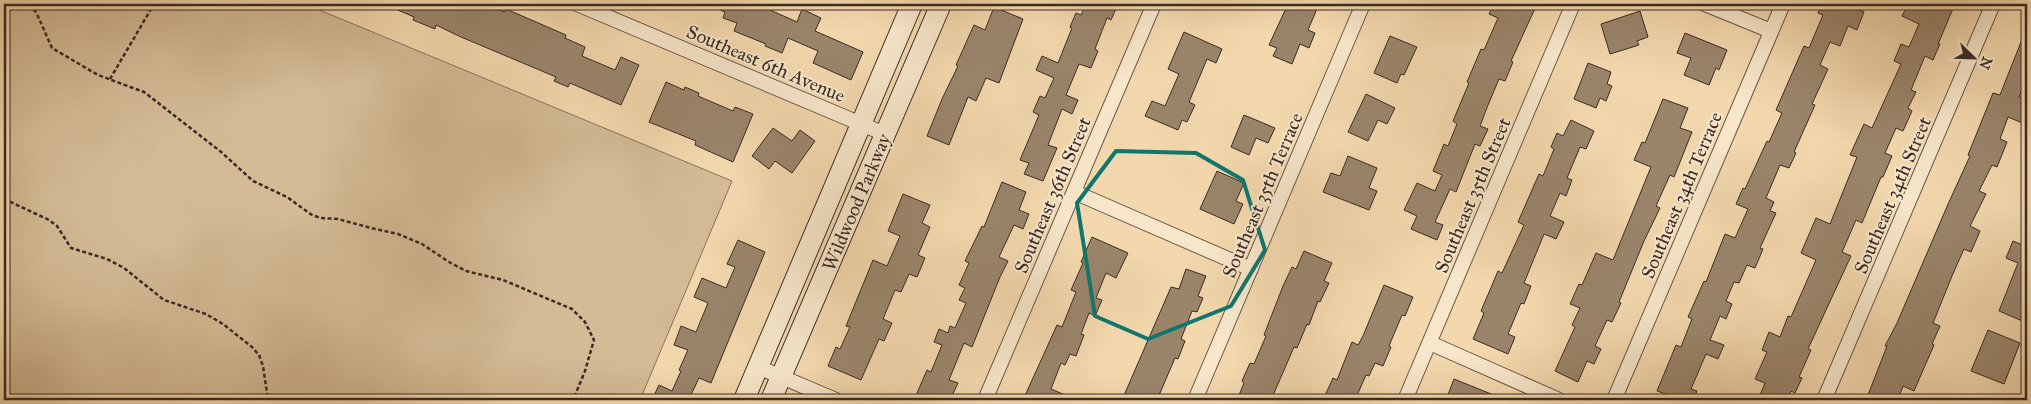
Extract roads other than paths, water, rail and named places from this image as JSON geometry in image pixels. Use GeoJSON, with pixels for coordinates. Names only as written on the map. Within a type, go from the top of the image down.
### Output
{"type":"FeatureCollection","features":[{"type":"Feature","properties":{"kind":"street","name":"Southeast 6th Avenue"},"geometry":{"type":"LineString","coordinates":[[577,4],[885,134]]}},
{"type":"Feature","properties":{"kind":"street","name":"Wildwood Parkway"},"geometry":{"type":"LineString","coordinates":[[744,400],[912,4]]}},
{"type":"Feature","properties":{"kind":"street","name":"Wildwood Parkway"},"geometry":{"type":"LineString","coordinates":[[771,400],[941,4]]}},
{"type":"Feature","properties":{"kind":"street","name":"Southeast 36th Street"},"geometry":{"type":"LineString","coordinates":[[985,400],[1154,4]]}},
{"type":"Feature","properties":{"kind":"street","name":"Southeast 35th Terrace"},"geometry":{"type":"LineString","coordinates":[[1195,400],[1363,4]]}},
{"type":"Feature","properties":{"kind":"street","name":"Southeast 35th Street"},"geometry":{"type":"LineString","coordinates":[[1405,400],[1573,4]]}},
{"type":"Feature","properties":{"kind":"street"},"geometry":{"type":"LineString","coordinates":[[1705,4],[1771,32]]}},
{"type":"Feature","properties":{"kind":"street","name":"Southeast 34th Terrace"},"geometry":{"type":"LineString","coordinates":[[1614,400],[1782,4]]}},
{"type":"Feature","properties":{"kind":"street","name":"Southeast 34th Street"},"geometry":{"type":"LineString","coordinates":[[1824,400],[1993,4]]}},
{"type":"Feature","properties":{"kind":"street"},"geometry":{"type":"LineString","coordinates":[[1074,192],[1251,269]]}},
{"type":"Feature","properties":{"kind":"street"},"geometry":{"type":"LineString","coordinates":[[1430,343],[1559,400]]}},
{"type":"Feature","properties":{"kind":"street"},"geometry":{"type":"LineString","coordinates":[[758,367],[836,400]]}}]}
